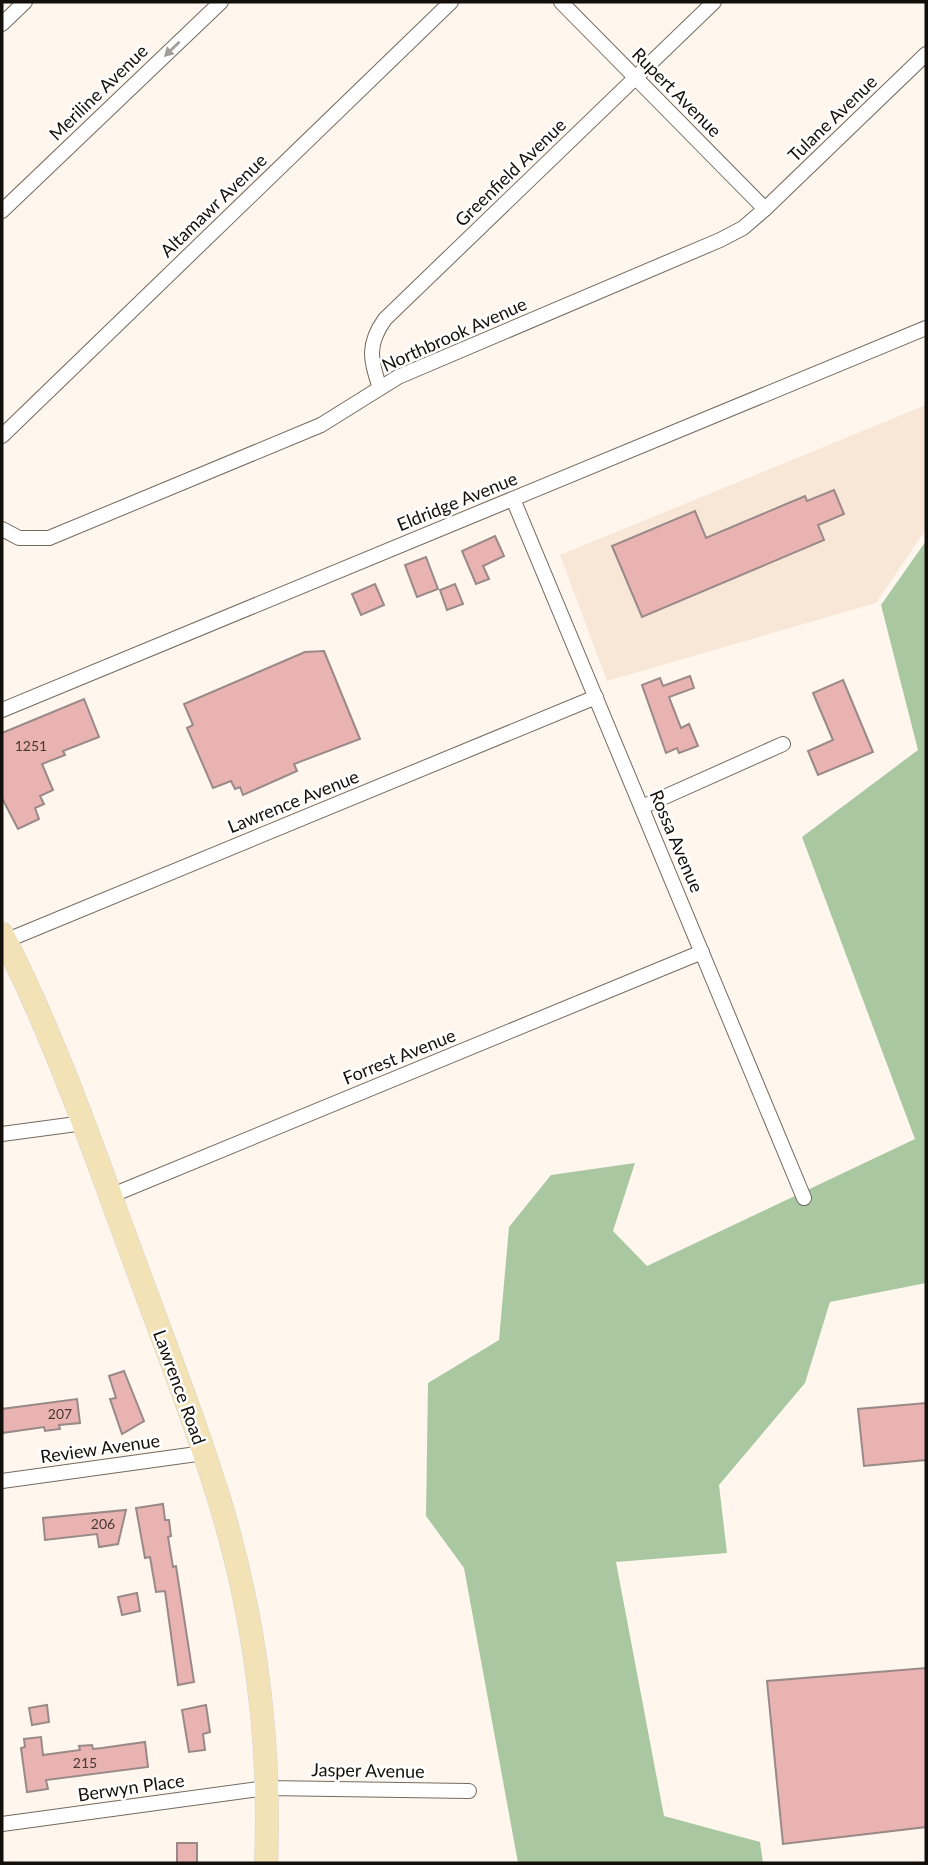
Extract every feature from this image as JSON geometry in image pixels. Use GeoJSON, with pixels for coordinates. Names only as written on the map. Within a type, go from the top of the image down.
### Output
{"type":"FeatureCollection","features":[{"type":"Feature","properties":{"kind":"main road","name":"Lawrence Road"},"geometry":{"type":"LineString","coordinates":[[4,937],[36,1005],[84,1123],[204,1453],[238,1571],[253,1648],[266,1787],[266,1863]]}},
{"type":"Feature","properties":{"kind":"street"},"geometry":{"type":"LineString","coordinates":[[2,24],[25,2]]}},
{"type":"Feature","properties":{"kind":"street","name":"Meriline Avenue"},"geometry":{"type":"LineString","coordinates":[[2,211],[221,2]]}},
{"type":"Feature","properties":{"kind":"street","name":"Altamawr Avenue"},"geometry":{"type":"LineString","coordinates":[[2,436],[452,2]]}},
{"type":"Feature","properties":{"kind":"street","name":"Rupert Avenue"},"geometry":{"type":"LineString","coordinates":[[561,2],[765,209]]}},
{"type":"Feature","properties":{"kind":"street","name":"Greenfield Avenue"},"geometry":{"type":"LineString","coordinates":[[380,388],[372,364],[370,346],[385,319],[714,2]]}},
{"type":"Feature","properties":{"kind":"street","name":"Tulane Avenue"},"geometry":{"type":"LineString","coordinates":[[765,209],[926,54]]}},
{"type":"Feature","properties":{"kind":"street","name":"Northbrook Avenue"},"geometry":{"type":"LineString","coordinates":[[2,529],[19,538],[49,538],[321,425],[398,377],[720,240],[743,228],[765,209]]}},
{"type":"Feature","properties":{"kind":"street","name":"Eldridge Avenue"},"geometry":{"type":"LineString","coordinates":[[2,709],[926,328]]}},
{"type":"Feature","properties":{"kind":"street","name":"Rossa Avenue"},"geometry":{"type":"LineString","coordinates":[[513,499],[804,1198]]}},
{"type":"Feature","properties":{"kind":"street","name":"Lawrence Avenue"},"geometry":{"type":"LineString","coordinates":[[4,937],[596,697]]}},
{"type":"Feature","properties":{"kind":"street"},"geometry":{"type":"LineString","coordinates":[[642,807],[783,744]]}},
{"type":"Feature","properties":{"kind":"street","name":"Forrest Avenue"},"geometry":{"type":"LineString","coordinates":[[110,1196],[702,952]]}},
{"type":"Feature","properties":{"kind":"street"},"geometry":{"type":"LineString","coordinates":[[2,1134],[84,1123]]}},
{"type":"Feature","properties":{"kind":"street","name":"Review Avenue"},"geometry":{"type":"LineString","coordinates":[[2,1481],[204,1453]]}},
{"type":"Feature","properties":{"kind":"street","name":"Jasper Avenue"},"geometry":{"type":"LineString","coordinates":[[266,1787],[469,1791]]}},
{"type":"Feature","properties":{"kind":"street","name":"Berwyn Place"},"geometry":{"type":"LineString","coordinates":[[2,1824],[266,1787]]}},
{"type":"Feature","properties":{"kind":"shaded area"},"geometry":{"type":"Polygon","coordinates":[[[926,405],[926,529],[876,603],[607,681],[560,555],[926,405]]]}},
{"type":"Feature","properties":{"kind":"green space"},"geometry":{"type":"Polygon","coordinates":[[[926,541],[926,1283],[830,1302],[805,1383],[719,1485],[727,1553],[616,1562],[664,1816],[760,1842],[763,1863],[518,1863],[464,1568],[426,1516],[428,1383],[499,1340],[509,1227],[551,1175],[635,1163],[613,1231],[647,1266],[915,1139],[802,837],[918,750],[881,605],[926,541]]]}},
{"type":"Feature","properties":{"kind":"building"},"geometry":{"type":"Polygon","coordinates":[[[834,490],[844,514],[818,525],[824,540],[642,617],[612,546],[695,511],[706,538],[805,496],[807,501],[834,490]]]}},
{"type":"Feature","properties":{"kind":"building"},"geometry":{"type":"Polygon","coordinates":[[[495,536],[504,556],[483,566],[489,579],[476,584],[462,551],[495,536]]]}},
{"type":"Feature","properties":{"kind":"building"},"geometry":{"type":"Polygon","coordinates":[[[426,557],[438,589],[417,597],[405,565],[426,557]]]}},
{"type":"Feature","properties":{"kind":"building"},"geometry":{"type":"Polygon","coordinates":[[[375,584],[384,605],[361,615],[352,594],[375,584]]]}},
{"type":"Feature","properties":{"kind":"building"},"geometry":{"type":"Polygon","coordinates":[[[455,584],[463,604],[447,610],[440,590],[455,584]]]}},
{"type":"Feature","properties":{"kind":"building"},"geometry":{"type":"Polygon","coordinates":[[[324,651],[360,739],[294,764],[297,771],[243,795],[240,787],[235,789],[231,781],[213,788],[187,728],[193,725],[184,704],[305,652],[324,651]]]}},
{"type":"Feature","properties":{"kind":"building"},"geometry":{"type":"Polygon","coordinates":[[[690,676],[694,688],[669,697],[681,728],[689,724],[698,746],[679,753],[677,748],[666,753],[642,685],[660,678],[663,686],[690,676]]]}},
{"type":"Feature","properties":{"kind":"building"},"geometry":{"type":"Polygon","coordinates":[[[843,680],[873,752],[818,775],[808,751],[833,740],[813,693],[843,680]]]}},
{"type":"Feature","properties":{"kind":"building"},"geometry":{"type":"Polygon","coordinates":[[[84,699],[99,737],[63,751],[65,755],[42,764],[53,790],[40,796],[44,804],[35,808],[39,819],[18,829],[2,798],[2,733],[84,699]]]}},
{"type":"Feature","properties":{"kind":"building"},"geometry":{"type":"Polygon","coordinates":[[[124,1371],[144,1421],[122,1434],[110,1399],[116,1398],[109,1376],[124,1371]]]}},
{"type":"Feature","properties":{"kind":"building"},"geometry":{"type":"Polygon","coordinates":[[[77,1399],[80,1423],[59,1425],[60,1429],[45,1431],[44,1427],[2,1433],[2,1409],[77,1399]]]}},
{"type":"Feature","properties":{"kind":"building"},"geometry":{"type":"Polygon","coordinates":[[[926,1403],[926,1460],[864,1466],[858,1409],[926,1403]]]}},
{"type":"Feature","properties":{"kind":"building"},"geometry":{"type":"Polygon","coordinates":[[[163,1504],[165,1520],[169,1520],[171,1536],[168,1537],[173,1567],[176,1566],[194,1682],[178,1685],[165,1591],[156,1592],[150,1557],[145,1558],[136,1508],[163,1504]]]}},
{"type":"Feature","properties":{"kind":"building"},"geometry":{"type":"Polygon","coordinates":[[[126,1510],[118,1544],[99,1547],[97,1534],[45,1540],[43,1518],[126,1510]]]}},
{"type":"Feature","properties":{"kind":"building"},"geometry":{"type":"Polygon","coordinates":[[[137,1593],[140,1611],[122,1615],[118,1597],[137,1593]]]}},
{"type":"Feature","properties":{"kind":"building"},"geometry":{"type":"Polygon","coordinates":[[[926,1668],[926,1827],[783,1844],[767,1681],[926,1668]]]}},
{"type":"Feature","properties":{"kind":"building"},"geometry":{"type":"Polygon","coordinates":[[[47,1705],[49,1722],[32,1725],[29,1708],[47,1705]]]}},
{"type":"Feature","properties":{"kind":"building"},"geometry":{"type":"Polygon","coordinates":[[[206,1705],[210,1732],[203,1734],[205,1750],[189,1752],[182,1710],[206,1705]]]}},
{"type":"Feature","properties":{"kind":"building"},"geometry":{"type":"Polygon","coordinates":[[[41,1737],[43,1755],[80,1750],[79,1746],[92,1745],[93,1749],[145,1742],[148,1767],[46,1780],[48,1789],[27,1792],[21,1748],[25,1747],[24,1739],[41,1737]]]}},
{"type":"Feature","properties":{"kind":"building"},"geometry":{"type":"Polygon","coordinates":[[[177,1843],[197,1843],[197,1863],[177,1863],[177,1843]]]}}]}
